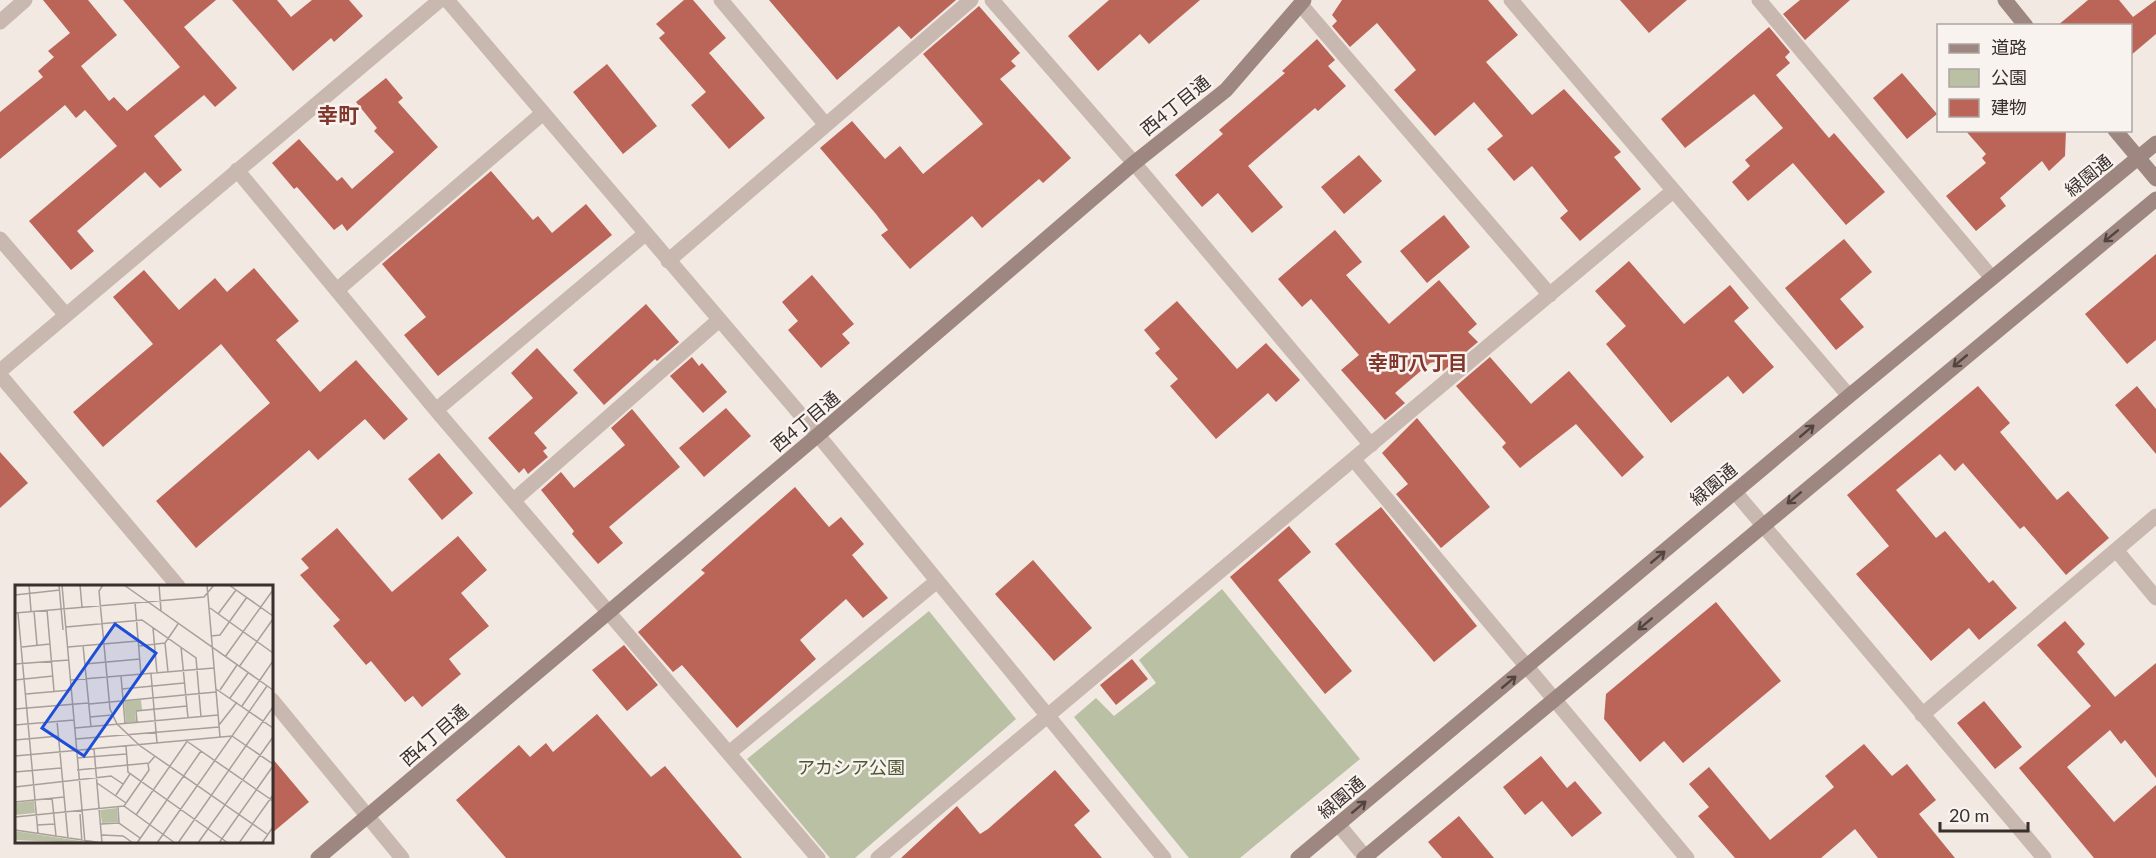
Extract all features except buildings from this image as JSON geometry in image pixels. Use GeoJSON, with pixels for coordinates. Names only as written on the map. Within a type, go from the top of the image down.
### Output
{"type":"FeatureCollection","features":[{"type":"Feature","properties":{"kind":"street"},"geometry":{"type":"LineString","coordinates":[[0,22],[26,0]]}},
{"type":"Feature","properties":{"kind":"street"},"geometry":{"type":"LineString","coordinates":[[177,585],[0,373],[65,314],[440,0]]}},
{"type":"Feature","properties":{"kind":"street"},"geometry":{"type":"LineString","coordinates":[[447,0],[818,435],[1164,858]]}},
{"type":"Feature","properties":{"kind":"street"},"geometry":{"type":"LineString","coordinates":[[721,0],[826,124]]}},
{"type":"Feature","properties":{"kind":"street"},"geometry":{"type":"LineString","coordinates":[[668,261],[971,0]]}},
{"type":"Feature","properties":{"kind":"street"},"geometry":{"type":"LineString","coordinates":[[992,0],[1134,163],[1371,445]]}},
{"type":"Feature","properties":{"kind":"street"},"geometry":{"type":"LineString","coordinates":[[1511,0],[1850,396]]}},
{"type":"Feature","properties":{"kind":"street"},"geometry":{"type":"LineString","coordinates":[[1759,0],[1992,278]]}},
{"type":"Feature","properties":{"kind":"street"},"geometry":{"type":"LineString","coordinates":[[2005,0],[2024,24]]}},
{"type":"Feature","properties":{"kind":"street"},"geometry":{"type":"LineString","coordinates":[[1303,3],[1550,295]]}},
{"type":"Feature","properties":{"kind":"street","name":"西4丁目通"},"geometry":{"type":"LineString","coordinates":[[318,858],[818,435],[1134,163],[1226,90],[1303,3]]}},
{"type":"Feature","properties":{"kind":"street"},"geometry":{"type":"LineString","coordinates":[[337,290],[543,113]]}},
{"type":"Feature","properties":{"kind":"street"},"geometry":{"type":"LineString","coordinates":[[2117,132],[2156,179]]}},
{"type":"Feature","properties":{"kind":"street","name":"緑園通"},"geometry":{"type":"LineString","coordinates":[[1298,858],[2156,143]]}},
{"type":"Feature","properties":{"kind":"street"},"geometry":{"type":"LineString","coordinates":[[237,170],[436,410],[818,858]]}},
{"type":"Feature","properties":{"kind":"street"},"geometry":{"type":"LineString","coordinates":[[878,858],[1048,718],[1673,191]]}},
{"type":"Feature","properties":{"kind":"street"},"geometry":{"type":"LineString","coordinates":[[1338,824],[1366,858],[1762,525],[2156,199]]}},
{"type":"Feature","properties":{"kind":"street"},"geometry":{"type":"LineString","coordinates":[[436,410],[645,234]]}},
{"type":"Feature","properties":{"kind":"street"},"geometry":{"type":"LineString","coordinates":[[0,238],[65,314]]}},
{"type":"Feature","properties":{"kind":"street"},"geometry":{"type":"LineString","coordinates":[[514,500],[719,320]]}},
{"type":"Feature","properties":{"kind":"street"},"geometry":{"type":"LineString","coordinates":[[1354,460],[1687,858]]}},
{"type":"Feature","properties":{"kind":"street"},"geometry":{"type":"LineString","coordinates":[[1735,492],[2044,858]]}},
{"type":"Feature","properties":{"kind":"street"},"geometry":{"type":"LineString","coordinates":[[1922,715],[2156,516]]}},
{"type":"Feature","properties":{"kind":"street"},"geometry":{"type":"LineString","coordinates":[[2116,550],[2156,598]]}},
{"type":"Feature","properties":{"kind":"street"},"geometry":{"type":"LineString","coordinates":[[729,753],[937,581]]}},
{"type":"Feature","properties":{"kind":"street"},"geometry":{"type":"LineString","coordinates":[[273,701],[402,858]]}},
{"type":"Feature","properties":{"kind":"green space"},"geometry":{"type":"Polygon","coordinates":[[[1222,589],[1360,759],[1240,858],[1189,858],[1074,717],[1096,698],[1114,716],[1156,683],[1139,660],[1222,589]]]}},
{"type":"Feature","properties":{"kind":"green space","name":"アカシア公園"},"geometry":{"type":"Polygon","coordinates":[[[929,611],[1016,719],[855,858],[830,858],[747,759],[929,611]]]}},
{"type":"Feature","properties":{"kind":"district","name":"幸町"},"geometry":{"type":"Point","coordinates":[338,114]}},
{"type":"Feature","properties":{"kind":"district","name":"幸町八丁目"},"geometry":{"type":"Point","coordinates":[1418,362]}}]}
